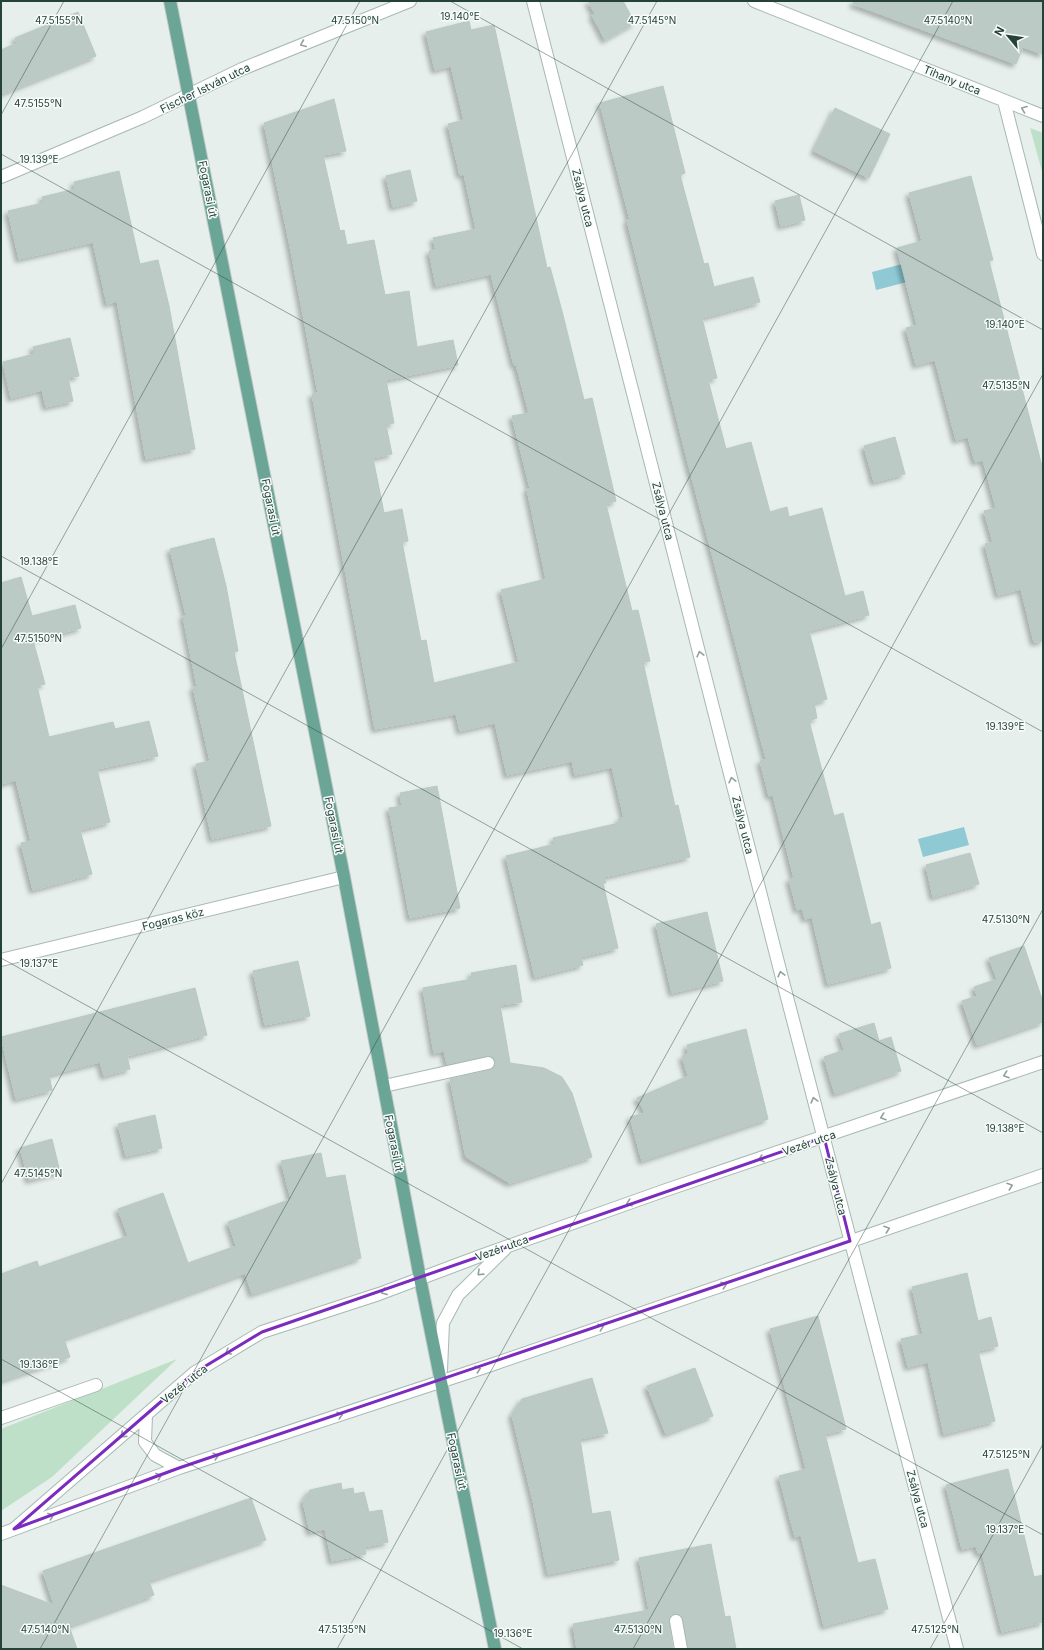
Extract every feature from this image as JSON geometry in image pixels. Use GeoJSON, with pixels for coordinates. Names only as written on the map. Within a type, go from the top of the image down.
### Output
{"type":"FeatureCollection","features":[{"type":"Feature","properties":{"kind":"main road","name":"Fogarasi út"},"geometry":{"type":"LineString","coordinates":[[170,1],[344,877],[420,1278],[495,1649]]}},
{"type":"Feature","properties":{"kind":"street","name":"Fischer István utca"},"geometry":{"type":"LineString","coordinates":[[1,177],[143,117],[242,69],[410,1]]}},
{"type":"Feature","properties":{"kind":"street","name":"Zsálya utca"},"geometry":{"type":"LineString","coordinates":[[533,1],[850,1241],[957,1649]]}},
{"type":"Feature","properties":{"kind":"street","name":"Tihany utca"},"geometry":{"type":"LineString","coordinates":[[754,1],[1043,116]]}},
{"type":"Feature","properties":{"kind":"street"},"geometry":{"type":"LineString","coordinates":[[1004,101],[1043,254]]}},
{"type":"Feature","properties":{"kind":"street","name":"Fogaras köz"},"geometry":{"type":"LineString","coordinates":[[1,960],[344,877]]}},
{"type":"Feature","properties":{"kind":"street","name":"Vezér utca"},"geometry":{"type":"LineString","coordinates":[[14,1529],[194,1373],[262,1332],[379,1294],[508,1246],[1043,1062]]}},
{"type":"Feature","properties":{"kind":"street"},"geometry":{"type":"LineString","coordinates":[[384,1086],[488,1063]]}},
{"type":"Feature","properties":{"kind":"street","name":"Vezér utca"},"geometry":{"type":"LineString","coordinates":[[1,1534],[179,1468],[441,1382],[1043,1175]]}},
{"type":"Feature","properties":{"kind":"street"},"geometry":{"type":"LineString","coordinates":[[441,1382],[442,1323],[458,1295],[508,1246]]}},
{"type":"Feature","properties":{"kind":"street"},"geometry":{"type":"LineString","coordinates":[[1,1418],[96,1385]]}},
{"type":"Feature","properties":{"kind":"street"},"geometry":{"type":"LineString","coordinates":[[146,1415],[145,1442],[155,1455],[179,1468]]}},
{"type":"Feature","properties":{"kind":"street"},"geometry":{"type":"LineString","coordinates":[[676,1621],[681,1649]]}},
{"type":"Feature","properties":{"kind":"highlighted area"},"geometry":{"type":"Polygon","coordinates":[[[824,1137],[850,1241],[179,1468],[14,1529],[194,1373],[262,1332],[824,1137]]]}},
{"type":"Feature","properties":{"kind":"green space"},"geometry":{"type":"Polygon","coordinates":[[[1030,128],[1043,133],[1043,175],[1030,128]]]}},
{"type":"Feature","properties":{"kind":"green space"},"geometry":{"type":"Polygon","coordinates":[[[177,1359],[52,1477],[1,1511],[1,1429],[177,1359]]]}},
{"type":"Feature","properties":{"kind":"water"},"geometry":{"type":"Polygon","coordinates":[[[906,263],[911,281],[876,290],[872,272],[906,263]]]}},
{"type":"Feature","properties":{"kind":"water"},"geometry":{"type":"Polygon","coordinates":[[[964,827],[969,845],[923,857],[918,839],[964,827]]]}},
{"type":"Feature","properties":{"kind":"building"},"geometry":{"type":"Polygon","coordinates":[[[588,1],[623,1],[635,23],[605,40],[592,15],[595,14],[588,1]]]}},
{"type":"Feature","properties":{"kind":"building"},"geometry":{"type":"Polygon","coordinates":[[[854,1],[1043,1],[1043,54],[1023,47],[1016,64],[853,4],[854,1]]]}},
{"type":"Feature","properties":{"kind":"building"},"geometry":{"type":"Polygon","coordinates":[[[78,12],[96,56],[1,94],[1,50],[17,43],[15,38],[78,12]]]}},
{"type":"Feature","properties":{"kind":"building"},"geometry":{"type":"Polygon","coordinates":[[[469,21],[471,30],[494,25],[547,268],[550,267],[584,400],[592,398],[616,501],[606,504],[632,611],[638,610],[650,661],[643,662],[675,806],[678,805],[690,857],[604,877],[606,883],[603,883],[618,948],[581,957],[583,965],[535,977],[506,856],[555,844],[553,838],[619,823],[618,819],[624,818],[612,767],[575,775],[572,761],[507,775],[495,723],[460,731],[456,714],[375,729],[312,394],[318,393],[289,241],[264,123],[334,99],[346,151],[323,155],[340,231],[344,230],[347,245],[374,240],[385,295],[409,291],[417,347],[453,340],[458,365],[386,380],[394,423],[386,425],[392,454],[373,458],[384,513],[402,509],[408,541],[402,542],[421,641],[426,640],[434,683],[519,662],[501,590],[546,579],[527,489],[530,488],[512,416],[529,413],[516,364],[514,365],[491,274],[436,286],[429,251],[436,250],[433,238],[476,229],[464,174],[460,175],[448,124],[464,120],[451,66],[435,70],[426,32],[469,21]]]}},
{"type":"Feature","properties":{"kind":"building"},"geometry":{"type":"Polygon","coordinates":[[[663,86],[685,173],[680,175],[704,264],[708,263],[714,287],[753,277],[760,302],[702,318],[717,378],[708,380],[726,449],[751,442],[770,512],[787,507],[789,517],[822,508],[845,596],[863,591],[869,615],[809,631],[827,699],[814,703],[817,718],[809,721],[834,816],[843,813],[871,925],[880,922],[891,968],[828,984],[812,917],[805,919],[802,908],[797,910],[789,879],[794,878],[773,795],[769,796],[760,761],[766,759],[687,459],[627,220],[630,220],[600,103],[663,86]]]}},
{"type":"Feature","properties":{"kind":"building"},"geometry":{"type":"Polygon","coordinates":[[[835,108],[890,134],[869,178],[814,151],[835,108]]]}},
{"type":"Feature","properties":{"kind":"building"},"geometry":{"type":"Polygon","coordinates":[[[410,170],[417,201],[393,207],[386,176],[410,170]]]}},
{"type":"Feature","properties":{"kind":"building"},"geometry":{"type":"Polygon","coordinates":[[[119,171],[140,264],[158,260],[169,306],[195,449],[146,459],[117,301],[107,304],[93,242],[19,259],[8,211],[43,203],[42,197],[75,189],[74,182],[119,171]]]}},
{"type":"Feature","properties":{"kind":"building"},"geometry":{"type":"Polygon","coordinates":[[[971,176],[993,260],[989,261],[1043,470],[1043,641],[1034,642],[1021,589],[998,595],[985,544],[993,542],[984,511],[996,508],[983,460],[975,462],[968,437],[956,440],[935,360],[916,365],[906,328],[917,325],[897,248],[922,241],[909,193],[971,176]]]}},
{"type":"Feature","properties":{"kind":"building"},"geometry":{"type":"Polygon","coordinates":[[[799,195],[805,220],[781,226],[775,201],[799,195]]]}},
{"type":"Feature","properties":{"kind":"building"},"geometry":{"type":"Polygon","coordinates":[[[70,338],[79,376],[68,378],[73,401],[46,407],[42,390],[11,398],[3,362],[34,354],[33,347],[70,338]]]}},
{"type":"Feature","properties":{"kind":"building"},"geometry":{"type":"Polygon","coordinates":[[[895,437],[905,474],[874,482],[864,446],[895,437]]]}},
{"type":"Feature","properties":{"kind":"building"},"geometry":{"type":"Polygon","coordinates":[[[214,538],[226,586],[238,651],[234,652],[271,826],[212,839],[196,764],[210,761],[193,687],[197,687],[183,616],[186,615],[170,549],[214,538]]]}},
{"type":"Feature","properties":{"kind":"building"},"geometry":{"type":"Polygon","coordinates":[[[21,577],[32,616],[75,605],[81,628],[33,640],[45,684],[37,686],[49,737],[113,722],[115,729],[149,721],[158,756],[97,769],[110,822],[80,830],[92,874],[33,890],[21,843],[31,841],[16,780],[1,784],[1,583],[21,577]]]}},
{"type":"Feature","properties":{"kind":"building"},"geometry":{"type":"Polygon","coordinates":[[[437,786],[460,908],[410,918],[389,808],[402,806],[400,793],[437,786]]]}},
{"type":"Feature","properties":{"kind":"building"},"geometry":{"type":"Polygon","coordinates":[[[970,853],[979,884],[933,897],[926,865],[970,853]]]}},
{"type":"Feature","properties":{"kind":"building"},"geometry":{"type":"Polygon","coordinates":[[[707,912],[723,981],[672,993],[656,924],[707,912]]]}},
{"type":"Feature","properties":{"kind":"building"},"geometry":{"type":"Polygon","coordinates":[[[1024,946],[1043,1002],[1043,1022],[977,1045],[962,1001],[977,996],[974,987],[997,979],[989,958],[1024,946]]]}},
{"type":"Feature","properties":{"kind":"building"},"geometry":{"type":"Polygon","coordinates":[[[298,961],[310,1016],[265,1025],[253,971],[298,961]]]}},
{"type":"Feature","properties":{"kind":"building"},"geometry":{"type":"Polygon","coordinates":[[[516,965],[522,1002],[500,1005],[510,1063],[544,1068],[562,1077],[572,1093],[592,1157],[510,1183],[466,1157],[450,1079],[490,1070],[495,1066],[495,1061],[493,1058],[487,1056],[447,1064],[444,1051],[434,1053],[423,988],[472,979],[471,973],[516,965]]]}},
{"type":"Feature","properties":{"kind":"building"},"geometry":{"type":"Polygon","coordinates":[[[195,988],[207,1035],[127,1056],[130,1069],[104,1076],[100,1062],[49,1075],[52,1090],[16,1099],[1,1037],[195,988]]]}},
{"type":"Feature","properties":{"kind":"building"},"geometry":{"type":"Polygon","coordinates":[[[874,1023],[879,1041],[891,1037],[901,1071],[835,1094],[824,1057],[844,1050],[839,1034],[874,1023]]]}},
{"type":"Feature","properties":{"kind":"building"},"geometry":{"type":"Polygon","coordinates":[[[746,1029],[768,1119],[642,1161],[630,1117],[645,1113],[637,1098],[688,1076],[682,1056],[688,1055],[687,1045],[746,1029]]]}},
{"type":"Feature","properties":{"kind":"building"},"geometry":{"type":"Polygon","coordinates":[[[155,1115],[162,1148],[126,1156],[118,1124],[155,1115]]]}},
{"type":"Feature","properties":{"kind":"building"},"geometry":{"type":"Polygon","coordinates":[[[52,1139],[60,1172],[29,1180],[20,1148],[52,1139]]]}},
{"type":"Feature","properties":{"kind":"building"},"geometry":{"type":"Polygon","coordinates":[[[321,1153],[326,1178],[345,1175],[361,1258],[252,1294],[245,1273],[64,1339],[70,1357],[1,1381],[1,1274],[37,1261],[39,1267],[128,1236],[118,1209],[163,1193],[188,1263],[236,1246],[228,1222],[291,1199],[281,1161],[321,1153]]]}},
{"type":"Feature","properties":{"kind":"building"},"geometry":{"type":"Polygon","coordinates":[[[967,1273],[978,1321],[991,1317],[998,1346],[978,1351],[995,1421],[944,1434],[928,1362],[908,1367],[901,1339],[923,1334],[912,1287],[967,1273]]]}},
{"type":"Feature","properties":{"kind":"building"},"geometry":{"type":"Polygon","coordinates":[[[818,1316],[846,1429],[825,1434],[858,1563],[875,1559],[888,1609],[824,1626],[801,1535],[795,1537],[779,1476],[806,1469],[770,1329],[818,1316]]]}},
{"type":"Feature","properties":{"kind":"building"},"geometry":{"type":"Polygon","coordinates":[[[695,1368],[713,1416],[666,1434],[647,1386],[695,1368]]]}},
{"type":"Feature","properties":{"kind":"building"},"geometry":{"type":"Polygon","coordinates":[[[592,1378],[608,1433],[580,1439],[592,1514],[610,1511],[619,1560],[548,1574],[533,1501],[512,1415],[522,1399],[592,1378]]]}},
{"type":"Feature","properties":{"kind":"building"},"geometry":{"type":"Polygon","coordinates":[[[1008,1469],[1034,1577],[1043,1575],[1043,1622],[1002,1632],[982,1552],[978,1553],[976,1546],[962,1549],[946,1485],[1008,1469]]]}},
{"type":"Feature","properties":{"kind":"building"},"geometry":{"type":"Polygon","coordinates":[[[341,1483],[342,1490],[353,1488],[354,1494],[364,1492],[369,1512],[382,1510],[388,1542],[364,1547],[366,1554],[332,1561],[325,1529],[310,1532],[303,1501],[310,1490],[341,1483]]]}},
{"type":"Feature","properties":{"kind":"building"},"geometry":{"type":"Polygon","coordinates":[[[251,1498],[266,1540],[149,1581],[154,1595],[69,1626],[77,1649],[1,1649],[1,1585],[54,1605],[43,1571],[251,1498]]]}},
{"type":"Feature","properties":{"kind":"building"},"geometry":{"type":"Polygon","coordinates":[[[711,1544],[725,1617],[730,1616],[736,1649],[688,1649],[683,1619],[681,1616],[675,1614],[671,1616],[669,1622],[673,1649],[577,1649],[573,1624],[649,1610],[639,1558],[711,1544]]]}}]}
